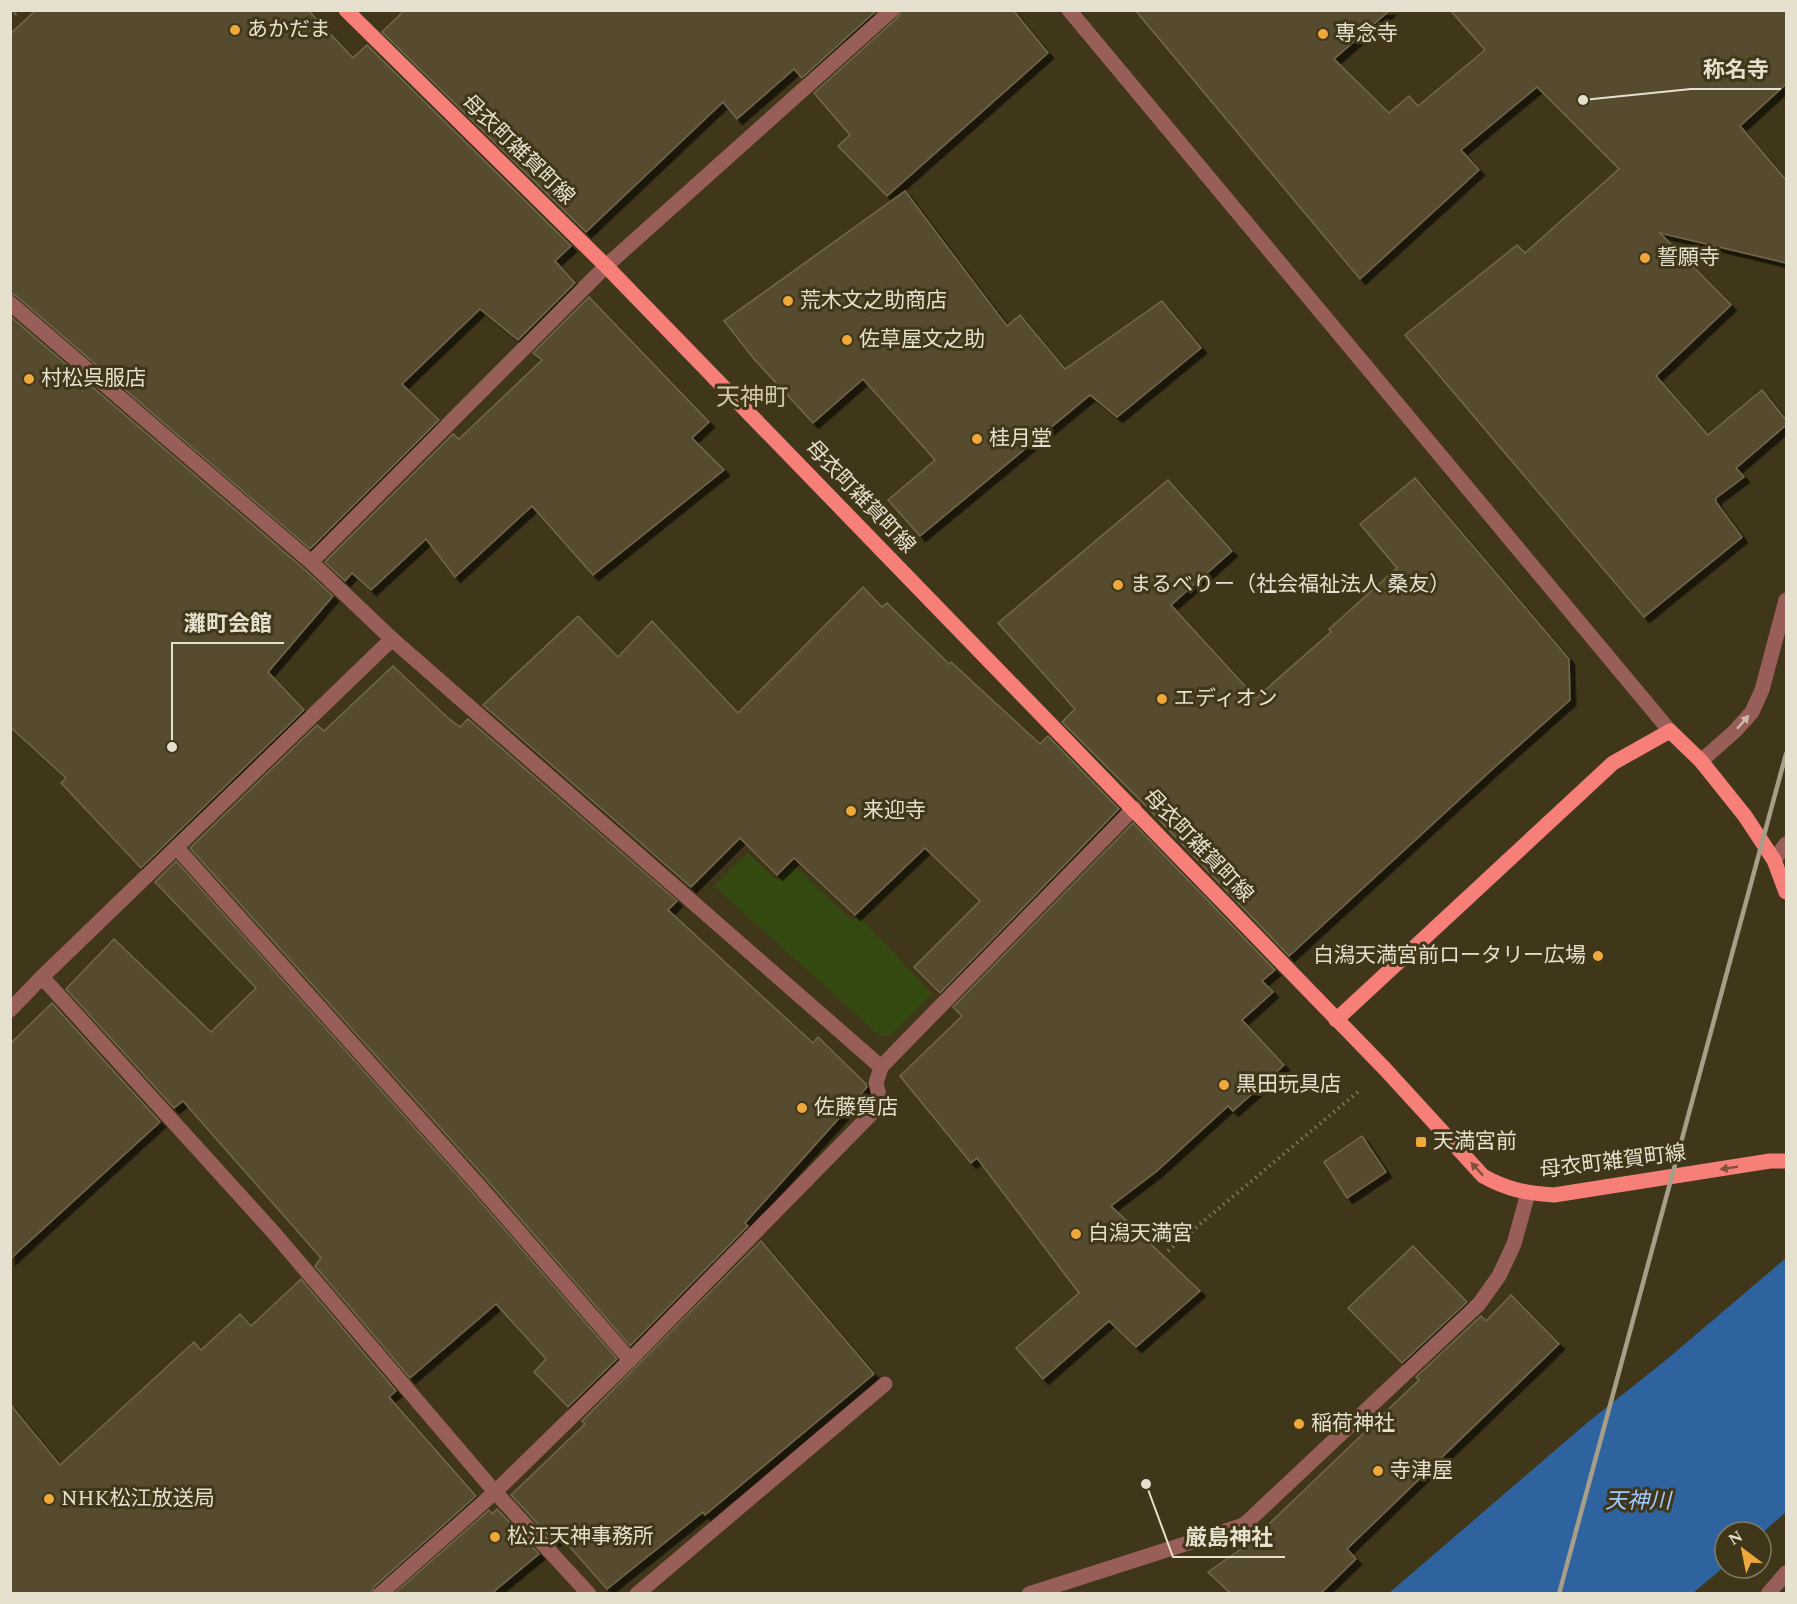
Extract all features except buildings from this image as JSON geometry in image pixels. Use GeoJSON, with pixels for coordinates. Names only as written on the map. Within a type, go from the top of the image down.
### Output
{"type":"FeatureCollection","features":[{"type":"Feature","properties":{"kind":"main road","name":"母衣町雑賀町線"},"geometry":{"type":"LineString","coordinates":[[346,10],[606,266],[1134,808],[1385,1069],[1483,1176],[1503,1187],[1528,1193],[1554,1195],[1770,1161],[1786,1161]]}},
{"type":"Feature","properties":{"kind":"main road"},"geometry":{"type":"LineString","coordinates":[[1336,1020],[1613,763],[1670,731],[1701,762],[1780,860],[1786,892]]}},
{"type":"Feature","properties":{"kind":"street"},"geometry":{"type":"LineString","coordinates":[[311,562],[606,266],[892,10]]}},
{"type":"Feature","properties":{"kind":"street"},"geometry":{"type":"LineString","coordinates":[[1069,10],[1670,731]]}},
{"type":"Feature","properties":{"kind":"street"},"geometry":{"type":"LineString","coordinates":[[10,303],[311,562],[392,639],[881,1067]]}},
{"type":"Feature","properties":{"kind":"street"},"geometry":{"type":"LineString","coordinates":[[1701,762],[1752,712],[1762,690],[1786,600]]}},
{"type":"Feature","properties":{"kind":"street"},"geometry":{"type":"LineString","coordinates":[[10,1010],[392,639]]}},
{"type":"Feature","properties":{"kind":"street"},"geometry":{"type":"LineString","coordinates":[[380,1593],[495,1492],[630,1360],[881,1104],[876,1083],[881,1067],[1134,808]]}},
{"type":"Feature","properties":{"kind":"street"},"geometry":{"type":"LineString","coordinates":[[1780,860],[1786,844]]}},
{"type":"Feature","properties":{"kind":"street"},"geometry":{"type":"LineString","coordinates":[[177,848],[480,1187],[630,1360]]}},
{"type":"Feature","properties":{"kind":"street"},"geometry":{"type":"LineString","coordinates":[[42,977],[274,1233],[495,1492],[589,1593]]}},
{"type":"Feature","properties":{"kind":"street"},"geometry":{"type":"LineString","coordinates":[[1029,1593],[1244,1525],[1479,1304],[1498,1276],[1514,1244],[1528,1193]]}},
{"type":"Feature","properties":{"kind":"street"},"geometry":{"type":"LineString","coordinates":[[638,1593],[885,1384]]}},
{"type":"Feature","properties":{"kind":"street"},"geometry":{"type":"LineString","coordinates":[[1768,1593],[1786,1573]]}},
{"type":"Feature","properties":{"kind":"path"},"geometry":{"type":"LineString","coordinates":[[10,18],[20,10]]}},
{"type":"Feature","properties":{"kind":"path"},"geometry":{"type":"LineString","coordinates":[[1168,1251],[1385,1069]]}},
{"type":"Feature","properties":{"kind":"green space"},"geometry":{"type":"Polygon","coordinates":[[[748,853],[777,880],[793,865],[852,920],[859,916],[932,994],[891,1035],[880,1036],[714,886],[748,853]]]}},
{"type":"Feature","properties":{"kind":"water","name":"天神川"},"geometry":{"type":"Polygon","coordinates":[[[1786,1258],[1786,1512],[1773,1523],[1773,1520],[1713,1520],[1713,1576],[1693,1593],[1389,1593],[1588,1422],[1666,1360],[1786,1258]]]}},
{"type":"Feature","properties":{"kind":"railway"},"geometry":{"type":"LineString","coordinates":[[1559,1594],[1786,754]]}},
{"type":"Feature","properties":{"kind":"place","name":"あかだま"},"geometry":{"type":"Point","coordinates":[235,30]}},
{"type":"Feature","properties":{"kind":"place","name":"専念寺"},"geometry":{"type":"Point","coordinates":[1323,34]}},
{"type":"Feature","properties":{"kind":"place","name":"称名寺"},"geometry":{"type":"Point","coordinates":[1583,100]}},
{"type":"Feature","properties":{"kind":"place","name":"誓願寺"},"geometry":{"type":"Point","coordinates":[1645,258]}},
{"type":"Feature","properties":{"kind":"place","name":"荒木文之助商店"},"geometry":{"type":"Point","coordinates":[788,301]}},
{"type":"Feature","properties":{"kind":"place","name":"佐草屋文之助"},"geometry":{"type":"Point","coordinates":[847,340]}},
{"type":"Feature","properties":{"kind":"place","name":"村松呉服店"},"geometry":{"type":"Point","coordinates":[29,379]}},
{"type":"Feature","properties":{"kind":"place","name":"桂月堂"},"geometry":{"type":"Point","coordinates":[977,439]}},
{"type":"Feature","properties":{"kind":"place","name":"まるべりー（社会福祉法人 桑友）"},"geometry":{"type":"Point","coordinates":[1118,585]}},
{"type":"Feature","properties":{"kind":"place","name":"エディオン"},"geometry":{"type":"Point","coordinates":[1162,699]}},
{"type":"Feature","properties":{"kind":"place","name":"灘町会館"},"geometry":{"type":"Point","coordinates":[172,747]}},
{"type":"Feature","properties":{"kind":"place","name":"来迎寺"},"geometry":{"type":"Point","coordinates":[851,811]}},
{"type":"Feature","properties":{"kind":"place","name":"白潟天満宮前ロータリー広場"},"geometry":{"type":"Point","coordinates":[1598,956]}},
{"type":"Feature","properties":{"kind":"place","name":"黒田玩具店"},"geometry":{"type":"Point","coordinates":[1224,1085]}},
{"type":"Feature","properties":{"kind":"place","name":"佐藤質店"},"geometry":{"type":"Point","coordinates":[802,1108]}},
{"type":"Feature","properties":{"kind":"place","name":"天満宮前"},"geometry":{"type":"Point","coordinates":[1421,1142]}},
{"type":"Feature","properties":{"kind":"place","name":"白潟天満宮"},"geometry":{"type":"Point","coordinates":[1076,1234]}},
{"type":"Feature","properties":{"kind":"place","name":"稲荷神社"},"geometry":{"type":"Point","coordinates":[1299,1424]}},
{"type":"Feature","properties":{"kind":"place","name":"寺津屋"},"geometry":{"type":"Point","coordinates":[1378,1471]}},
{"type":"Feature","properties":{"kind":"place","name":"厳島神社"},"geometry":{"type":"Point","coordinates":[1146,1484]}},
{"type":"Feature","properties":{"kind":"place","name":"NHK松江放送局"},"geometry":{"type":"Point","coordinates":[49,1499]}},
{"type":"Feature","properties":{"kind":"place","name":"松江天神事務所"},"geometry":{"type":"Point","coordinates":[495,1537]}},
{"type":"Feature","properties":{"kind":"district","name":"天神町"},"geometry":{"type":"Point","coordinates":[752,398]}}]}
